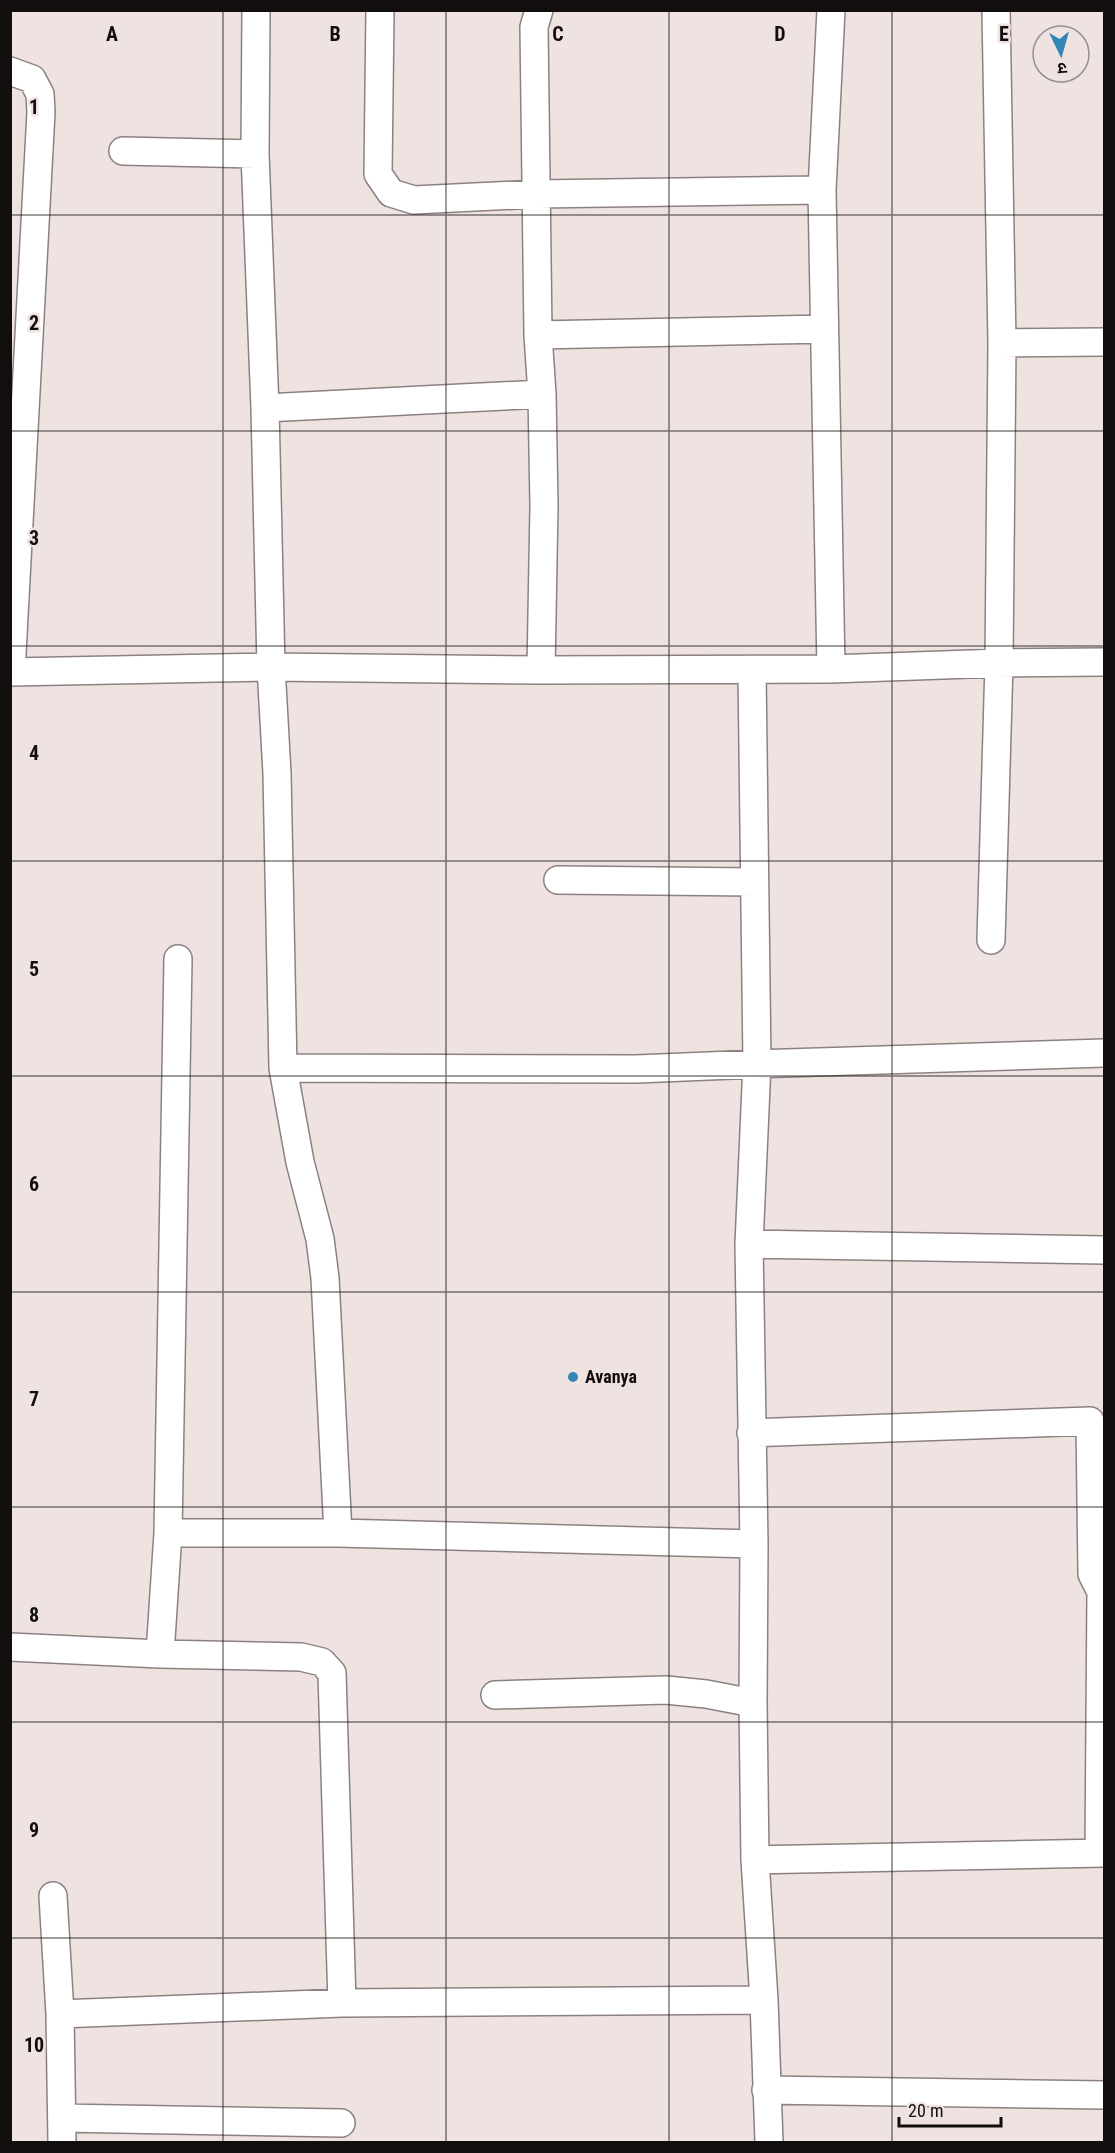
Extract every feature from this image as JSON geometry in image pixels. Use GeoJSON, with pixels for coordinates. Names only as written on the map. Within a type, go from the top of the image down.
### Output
{"type":"FeatureCollection","features":[{"type":"Feature","properties":{"kind":"street"},"geometry":{"type":"LineString","coordinates":[[256,10],[255,154],[265,408],[271,667],[277,773],[283,1068],[300,1162],[320,1239],[325,1278],[338,1533]]}},
{"type":"Feature","properties":{"kind":"street"},"geometry":{"type":"LineString","coordinates":[[380,10],[378,174],[392,193],[414,200],[537,194],[822,190]]}},
{"type":"Feature","properties":{"kind":"street"},"geometry":{"type":"LineString","coordinates":[[539,10],[534,27],[538,335],[542,394],[544,506],[541,670]]}},
{"type":"Feature","properties":{"kind":"street"},"geometry":{"type":"LineString","coordinates":[[831,10],[822,190],[831,669]]}},
{"type":"Feature","properties":{"kind":"street"},"geometry":{"type":"LineString","coordinates":[[991,940],[999,663],[1002,343],[996,10]]}},
{"type":"Feature","properties":{"kind":"street"},"geometry":{"type":"LineString","coordinates":[[10,71],[16,71],[32,79],[40,94],[41,112],[11,672],[271,667],[752,670],[1104,662]]}},
{"type":"Feature","properties":{"kind":"street"},"geometry":{"type":"LineString","coordinates":[[123,151],[255,154]]}},
{"type":"Feature","properties":{"kind":"street"},"geometry":{"type":"LineString","coordinates":[[538,335],[824,329]]}},
{"type":"Feature","properties":{"kind":"street"},"geometry":{"type":"LineString","coordinates":[[1002,343],[1104,342]]}},
{"type":"Feature","properties":{"kind":"street"},"geometry":{"type":"LineString","coordinates":[[265,408],[542,394]]}},
{"type":"Feature","properties":{"kind":"street"},"geometry":{"type":"LineString","coordinates":[[752,670],[757,1064],[749,1244],[754,1544],[753,1703],[755,1860],[764,2000],[769,2142]]}},
{"type":"Feature","properties":{"kind":"street"},"geometry":{"type":"LineString","coordinates":[[558,880],[754,882]]}},
{"type":"Feature","properties":{"kind":"street"},"geometry":{"type":"LineString","coordinates":[[160,1654],[168,1533],[178,958]]}},
{"type":"Feature","properties":{"kind":"street"},"geometry":{"type":"LineString","coordinates":[[283,1068],[636,1070],[1104,1053]]}},
{"type":"Feature","properties":{"kind":"street"},"geometry":{"type":"LineString","coordinates":[[749,1244],[1104,1250]]}},
{"type":"Feature","properties":{"kind":"street"},"geometry":{"type":"LineString","coordinates":[[751,1433],[1097,1421],[1092,1574],[1103,1593],[1102,1853],[755,1860]]}},
{"type":"Feature","properties":{"kind":"street"},"geometry":{"type":"LineString","coordinates":[[168,1533],[338,1533],[754,1544]]}},
{"type":"Feature","properties":{"kind":"street"},"geometry":{"type":"LineString","coordinates":[[10,1647],[160,1654],[301,1657],[322,1662],[332,1673],[342,2002]]}},
{"type":"Feature","properties":{"kind":"street"},"geometry":{"type":"LineString","coordinates":[[495,1695],[666,1690],[706,1694],[753,1703]]}},
{"type":"Feature","properties":{"kind":"street"},"geometry":{"type":"LineString","coordinates":[[53,1896],[60,2014],[62,2130],[341,2123]]}},
{"type":"Feature","properties":{"kind":"street"},"geometry":{"type":"LineString","coordinates":[[60,2014],[342,2002],[764,2000]]}},
{"type":"Feature","properties":{"kind":"street"},"geometry":{"type":"LineString","coordinates":[[766,2090],[1104,2095]]}},
{"type":"Feature","properties":{"kind":"place","name":"Avanya"},"geometry":{"type":"Point","coordinates":[573,1377]}}]}
